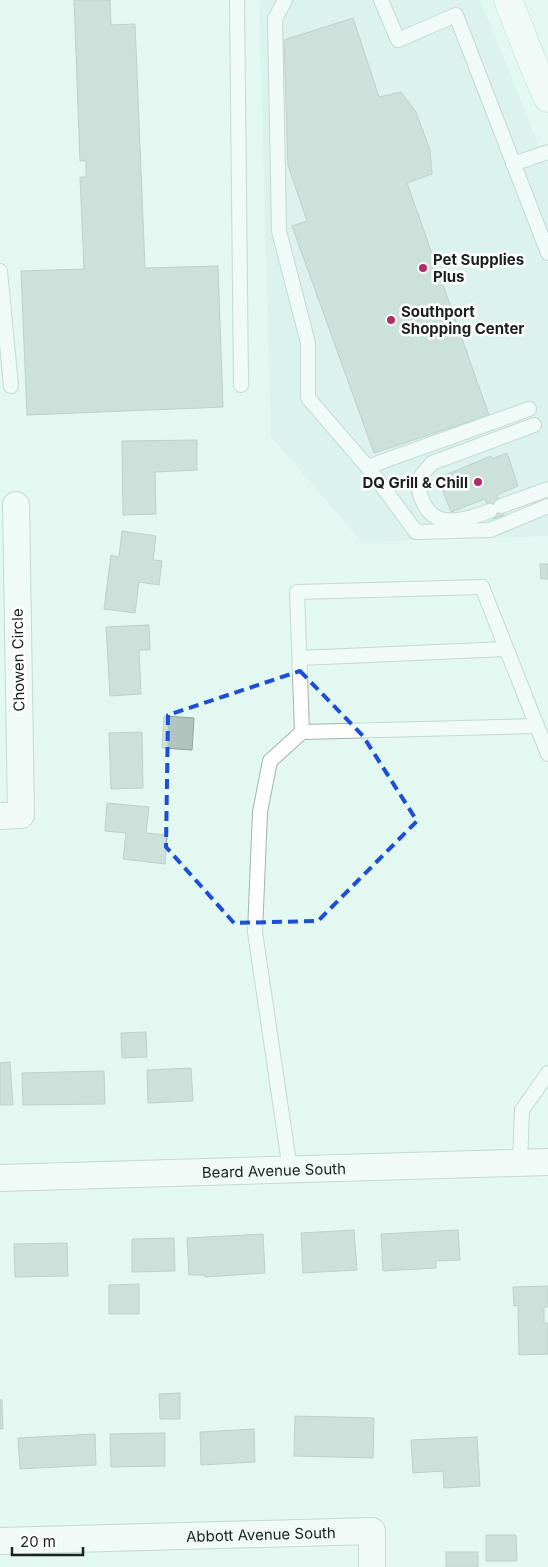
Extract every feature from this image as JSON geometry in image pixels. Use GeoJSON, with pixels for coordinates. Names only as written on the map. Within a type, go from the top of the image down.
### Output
{"type":"FeatureCollection","features":[{"type":"Feature","properties":{"kind":"main road"},"geometry":{"type":"LineString","coordinates":[[508,0],[548,98]]}},
{"type":"Feature","properties":{"kind":"street","name":"Chowen Circle"},"geometry":{"type":"LineString","coordinates":[[10,815],[16,505]]}},
{"type":"Feature","properties":{"kind":"street","name":"Beard Avenue South"},"geometry":{"type":"LineString","coordinates":[[0,1178],[548,1162]]}},
{"type":"Feature","properties":{"kind":"street","name":"Abbott Avenue South"},"geometry":{"type":"LineString","coordinates":[[0,1542],[372,1531],[372,1567]]}},
{"type":"Feature","properties":{"kind":"lane"},"geometry":{"type":"LineString","coordinates":[[237,0],[241,385]]}},
{"type":"Feature","properties":{"kind":"lane"},"geometry":{"type":"LineString","coordinates":[[285,0],[275,18],[279,231],[308,343],[308,398],[367,467],[416,532],[490,530],[548,506]]}},
{"type":"Feature","properties":{"kind":"lane"},"geometry":{"type":"LineString","coordinates":[[381,0],[398,40],[456,15],[548,253]]}},
{"type":"Feature","properties":{"kind":"lane"},"geometry":{"type":"LineString","coordinates":[[513,164],[548,152]]}},
{"type":"Feature","properties":{"kind":"lane"},"geometry":{"type":"LineString","coordinates":[[0,271],[11,386]]}},
{"type":"Feature","properties":{"kind":"lane"},"geometry":{"type":"LineString","coordinates":[[367,467],[529,409]]}},
{"type":"Feature","properties":{"kind":"lane"},"geometry":{"type":"LineString","coordinates":[[534,425],[432,463],[421,476],[419,490],[427,510],[443,520],[462,521],[548,489]]}},
{"type":"Feature","properties":{"kind":"lane"},"geometry":{"type":"LineString","coordinates":[[302,732],[297,592],[482,587],[548,754]]}},
{"type":"Feature","properties":{"kind":"lane"},"geometry":{"type":"LineString","coordinates":[[300,658],[506,649]]}},
{"type":"Feature","properties":{"kind":"lane"},"geometry":{"type":"LineString","coordinates":[[290,1170],[255,932],[260,812],[270,761],[302,732],[537,726]]}},
{"type":"Feature","properties":{"kind":"lane"},"geometry":{"type":"LineString","coordinates":[[520,1163],[522,1110],[548,1073]]}},
{"type":"Feature","properties":{"kind":"highlighted area"},"geometry":{"type":"Polygon","coordinates":[[[300,671],[363,736],[417,821],[318,921],[234,923],[166,847],[168,715],[300,671]]]}},
{"type":"Feature","properties":{"kind":"shaded area"},"geometry":{"type":"Polygon","coordinates":[[[259,0],[480,0],[548,168],[548,536],[362,542],[271,437],[259,0]]]}},
{"type":"Feature","properties":{"kind":"building"},"geometry":{"type":"Polygon","coordinates":[[[74,0],[110,0],[111,25],[135,24],[145,268],[218,266],[223,407],[27,415],[21,271],[84,269],[80,177],[86,177],[86,161],[80,161],[74,0]]]}},
{"type":"Feature","properties":{"kind":"building","name":"Southport Shopping Center"},"geometry":{"type":"Polygon","coordinates":[[[353,18],[379,97],[401,92],[416,112],[430,150],[432,174],[407,183],[489,415],[374,453],[292,226],[307,221],[288,165],[284,40],[353,18]]]}},
{"type":"Feature","properties":{"kind":"building"},"geometry":{"type":"Polygon","coordinates":[[[197,440],[197,470],[155,472],[156,514],[123,515],[122,441],[197,440]]]}},
{"type":"Feature","properties":{"kind":"building","name":"DQ Grill & Chill"},"geometry":{"type":"Polygon","coordinates":[[[507,453],[518,486],[497,495],[504,515],[493,519],[485,499],[451,512],[438,478],[491,456],[492,459],[507,453]]]}},
{"type":"Feature","properties":{"kind":"building"},"geometry":{"type":"Polygon","coordinates":[[[122,531],[156,536],[153,560],[162,561],[159,585],[139,582],[135,613],[104,609],[111,555],[119,557],[122,531]]]}},
{"type":"Feature","properties":{"kind":"building"},"geometry":{"type":"Polygon","coordinates":[[[540,564],[548,564],[548,579],[541,579],[540,564]]]}},
{"type":"Feature","properties":{"kind":"building"},"geometry":{"type":"Polygon","coordinates":[[[149,625],[150,650],[139,650],[141,694],[110,696],[106,627],[149,625]]]}},
{"type":"Feature","properties":{"kind":"building"},"geometry":{"type":"Polygon","coordinates":[[[164,716],[194,718],[192,750],[162,748],[164,716]]]}},
{"type":"Feature","properties":{"kind":"building"},"geometry":{"type":"Polygon","coordinates":[[[142,732],[143,788],[111,789],[109,733],[142,732]]]}},
{"type":"Feature","properties":{"kind":"building"},"geometry":{"type":"Polygon","coordinates":[[[107,803],[149,807],[146,833],[167,835],[165,864],[123,859],[126,833],[105,831],[107,803]]]}},
{"type":"Feature","properties":{"kind":"building"},"geometry":{"type":"Polygon","coordinates":[[[146,1032],[147,1057],[122,1058],[121,1033],[146,1032]]]}},
{"type":"Feature","properties":{"kind":"building"},"geometry":{"type":"Polygon","coordinates":[[[10,1062],[13,1105],[0,1105],[0,1063],[10,1062]]]}},
{"type":"Feature","properties":{"kind":"building"},"geometry":{"type":"Polygon","coordinates":[[[191,1068],[193,1101],[148,1103],[147,1070],[191,1068]]]}},
{"type":"Feature","properties":{"kind":"building"},"geometry":{"type":"Polygon","coordinates":[[[104,1071],[105,1104],[23,1105],[22,1073],[104,1071]]]}},
{"type":"Feature","properties":{"kind":"building"},"geometry":{"type":"Polygon","coordinates":[[[354,1230],[357,1270],[303,1273],[301,1233],[354,1230]]]}},
{"type":"Feature","properties":{"kind":"building"},"geometry":{"type":"Polygon","coordinates":[[[458,1230],[460,1260],[436,1261],[436,1268],[383,1271],[381,1234],[458,1230]]]}},
{"type":"Feature","properties":{"kind":"building"},"geometry":{"type":"Polygon","coordinates":[[[263,1234],[265,1273],[205,1277],[205,1275],[189,1275],[187,1238],[263,1234]]]}},
{"type":"Feature","properties":{"kind":"building"},"geometry":{"type":"Polygon","coordinates":[[[174,1238],[175,1271],[132,1272],[132,1239],[174,1238]]]}},
{"type":"Feature","properties":{"kind":"building"},"geometry":{"type":"Polygon","coordinates":[[[67,1243],[68,1276],[15,1277],[14,1244],[67,1243]]]}},
{"type":"Feature","properties":{"kind":"building"},"geometry":{"type":"Polygon","coordinates":[[[139,1284],[139,1314],[109,1314],[109,1285],[139,1284]]]}},
{"type":"Feature","properties":{"kind":"building"},"geometry":{"type":"Polygon","coordinates":[[[548,1286],[548,1307],[544,1307],[544,1323],[548,1323],[548,1354],[519,1355],[518,1305],[514,1306],[513,1287],[548,1286]]]}},
{"type":"Feature","properties":{"kind":"building"},"geometry":{"type":"Polygon","coordinates":[[[180,1393],[180,1419],[160,1419],[159,1394],[180,1393]]]}},
{"type":"Feature","properties":{"kind":"building"},"geometry":{"type":"Polygon","coordinates":[[[0,1400],[2,1400],[3,1429],[0,1429],[0,1400]]]}},
{"type":"Feature","properties":{"kind":"building"},"geometry":{"type":"Polygon","coordinates":[[[295,1416],[374,1418],[373,1458],[294,1456],[295,1416]]]}},
{"type":"Feature","properties":{"kind":"building"},"geometry":{"type":"Polygon","coordinates":[[[254,1429],[255,1462],[201,1465],[200,1432],[254,1429]]]}},
{"type":"Feature","properties":{"kind":"building"},"geometry":{"type":"Polygon","coordinates":[[[165,1433],[165,1466],[111,1467],[110,1434],[165,1433]]]}},
{"type":"Feature","properties":{"kind":"building"},"geometry":{"type":"Polygon","coordinates":[[[95,1434],[96,1465],[20,1469],[18,1438],[95,1434]]]}},
{"type":"Feature","properties":{"kind":"building"},"geometry":{"type":"Polygon","coordinates":[[[477,1437],[480,1486],[444,1488],[443,1471],[413,1473],[411,1440],[477,1437]]]}},
{"type":"Feature","properties":{"kind":"building"},"geometry":{"type":"Polygon","coordinates":[[[486,1535],[516,1535],[517,1561],[486,1561],[486,1535]]]}},
{"type":"Feature","properties":{"kind":"building"},"geometry":{"type":"Polygon","coordinates":[[[446,1552],[478,1552],[478,1567],[446,1567],[446,1552]]]}},
{"type":"Feature","properties":{"kind":"place","name":"Pet Supplies Plus"},"geometry":{"type":"Point","coordinates":[423,268]}},
{"type":"Feature","properties":{"kind":"place","name":"Southport Shopping Center"},"geometry":{"type":"Point","coordinates":[391,320]}},
{"type":"Feature","properties":{"kind":"place","name":"DQ Grill & Chill"},"geometry":{"type":"Point","coordinates":[478,482]}}]}
